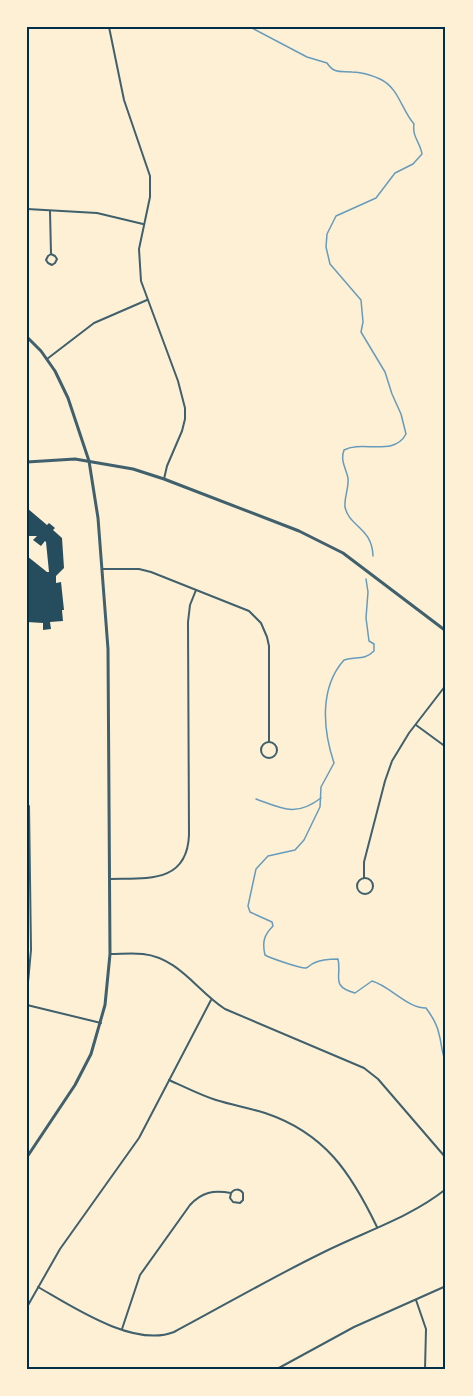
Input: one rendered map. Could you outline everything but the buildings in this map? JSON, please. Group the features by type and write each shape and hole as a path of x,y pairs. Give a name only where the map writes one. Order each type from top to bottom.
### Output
{"street":[{"path":"109,27 124,100 150,176 150,197 143,224 138,261 141,281 178,381 185,408 182,431 164,478"},
{"path":"443,27 446,33"},
{"path":"27,209 97,213 143,224"},
{"path":"50,211 51,254"},
{"path":"47,359 94,322 148,300"},
{"path":"27,337 55,371 68,398 89,460 103,569 108,649 110,954 101,1023 91,1054 75,1085 27,1156"},
{"path":"27,462 75,459 133,469 164,478 305,533 334,547 371,572 446,631"},
{"path":"103,569 139,569 249,611 257,617 265,630 269,646 269,742"},
{"path":"109,879 152,878 164,875 177,867 187,850 189,835 188,622 190,605 196,590"},
{"path":"364,878 364,862 388,771 396,752 446,685"},
{"path":"416,724 446,747"},
{"path":"269,742 277,748 276,754 269,758 261,751 264,744 269,742"},
{"path":"27,993 31,950 29,807"},
{"path":"364,878 370,880 373,885 371,891 366,894 360,892 357,887 359,881 364,878"},
{"path":"110,954 143,954 161,958 181,970 211,1000 238,1016 364,1068 371,1073 446,1158"},
{"path":"27,1307 60,1249 139,1138 211,1000"},
{"path":"27,1005 101,1023"},
{"path":"169,1080 213,1099 281,1119 317,1141 334,1156 351,1177 377,1228"},
{"path":"38,1287 100,1322 149,1336 167,1335 321,1253 404,1216 431,1201 446,1189"},
{"path":"122,1329 140,1275 190,1204 198,1196 208,1192 231,1193 234,1190 243,1192 243,1200 235,1203 230,1198 231,1193"},
{"path":"277,1369 354,1327 446,1286"},
{"path":"416,1300 426,1329 424,1369"}],"waterway":[{"path":"250,27 307,57 327,63 335,70 366,74 386,83 396,93 414,124 414,132 422,154 413,164 395,173 376,198 336,216 327,234 326,247 330,264 361,300 363,322 361,332 385,372 406,434 394,445 351,447 344,450 343,461 348,478 345,507 347,514 369,539 373,556"},
{"path":"366,579 368,592 366,618 369,641 374,644 374,651 363,657 344,660 330,683 326,723 334,763 321,787 320,807 304,840 295,850 268,856 256,869 248,906 250,912 272,922 273,926 264,939 265,955 306,968 319,961 338,959 340,984 347,990 355,993 372,981 405,1001 426,1008 437,1027 446,1062"},
{"path":"256,799 282,808 297,809 304,808 321,798"}]}
